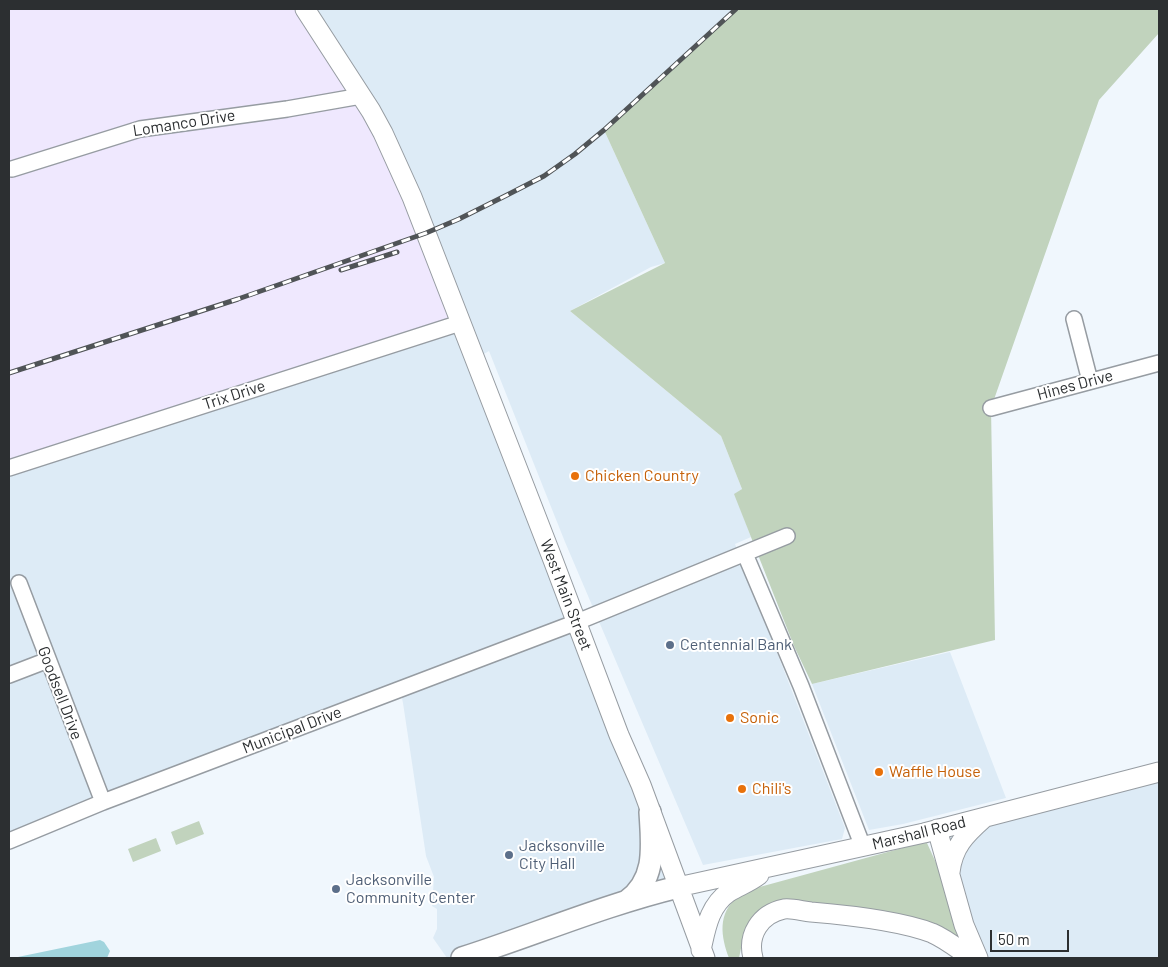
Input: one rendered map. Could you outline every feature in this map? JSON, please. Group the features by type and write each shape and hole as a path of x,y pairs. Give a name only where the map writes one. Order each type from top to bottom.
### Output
{"highway":[{"path":"625,902 635,895 647,878 652,852 650,812"},
{"path":"462,958 625,902 678,887"}],"main road":[{"name":"West Main Street","path":"305,9 384,133 426,233 703,954"},
{"name":"Marshall Road","path":"678,887 863,848 1159,772"},
{"path":"950,874 951,861 959,844 965,835 986,817"},
{"path":"937,829 964,925 978,958"},
{"path":"703,954 709,918 720,899 770,867"},
{"path":"753,958 751,950 752,936 757,926 766,918 785,909 874,920 920,929 945,940 970,958"}],"street":[{"name":"Lomanco Drive","path":"12,169 140,129 287,109 361,96"},
{"path":"1074,320 1090,381"},
{"name":"Trix Drive","path":"9,468 460,323"},
{"name":"Hines Drive","path":"991,408 1159,363"},
{"name":"Municipal Drive","path":"9,841 103,802 577,622 787,536"},
{"path":"745,554 801,686 863,848"},
{"name":"Goodsell Drive","path":"19,583 103,802"},
{"path":"9,674 48,660"}],"shaded area":[{"path":"9,9 305,9 344,67 460,323 9,468"},
{"path":"305,9 736,9 604,130 665,263 651,267 570,311 721,436 742,489 735,494 751,537 735,544 845,828 842,839 703,865 565,542 489,351 475,359 678,887 462,958 447,958 433,938 437,929 437,909 432,906 434,877 426,856 400,689 9,841 9,468"},
{"path":"950,652 1006,798 903,824 869,830 812,684"},
{"path":"1159,772 1159,958 978,958 937,829"}],"green space":[{"path":"736,9 1159,9 1159,33 1099,100 991,408 995,640 812,684 794,646 734,494 742,489 721,436 570,311 665,263 604,130"},
{"path":"199,821 204,834 176,845 171,832"},
{"path":"156,838 161,851 133,862 128,849"},
{"path":"927,843 937,865 962,944 794,902 743,939 739,958 729,958 723,934 724,918 731,903 742,894 756,888 917,844"}],"water":[{"path":"100,940 104,942 110,951 107,958 13,958"}],"railway":[{"path":"9,373 238,299 426,233 509,194 544,176 575,154 604,130 736,9"},
{"path":"341,270 397,252"}],"place":[{"name":"Chicken Country","path":"575,476"},
{"name":"Centennial Bank","path":"670,645"},
{"name":"Sonic","path":"730,718"},
{"name":"Waffle House","path":"879,772"},
{"name":"Chili's","path":"742,789"},
{"name":"Jacksonville City Hall","path":"509,855"},
{"name":"Jacksonville Community Center","path":"336,889"}]}
